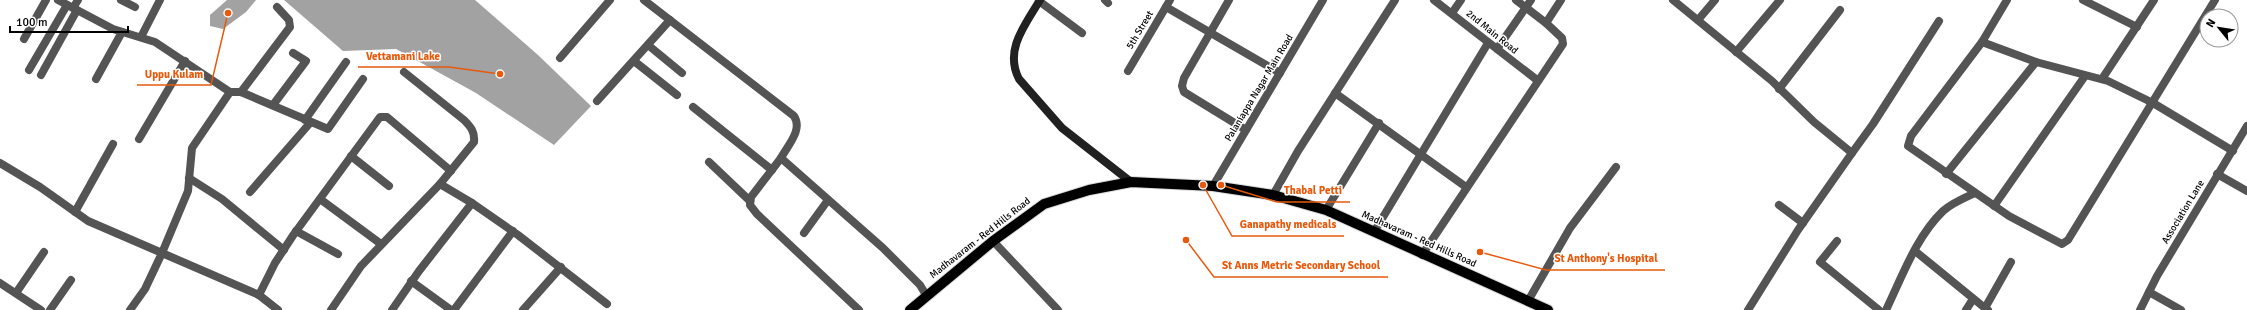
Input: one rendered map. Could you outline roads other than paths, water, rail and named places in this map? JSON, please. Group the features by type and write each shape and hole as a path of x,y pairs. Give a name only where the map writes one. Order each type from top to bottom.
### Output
{"main road":[{"path":"1040,1 1015,44 1013,58 1015,71 1019,79 1062,128 1131,182"},
{"name":"Madhavaram - Red Hills Road","path":"910,310 926,295 993,241 1044,204 1089,190 1131,182 1213,186 1273,195 1326,210 1422,255 1548,310"}],"street":[{"path":"24,39 46,0"},
{"path":"58,0 122,32 155,42 230,92 241,92 324,129 330,127 363,79"},
{"path":"29,70 78,0"},
{"path":"121,0 135,7"},
{"path":"141,37 160,0"},
{"path":"560,58 610,0"},
{"path":"644,0 794,116 797,121 797,130 781,158 750,201"},
{"path":"1230,0 1184,78 1182,86 1184,92 1246,130"},
{"name":"Palaniappa Nagar Main Road","path":"1213,186 1324,0"},
{"path":"1273,195 1395,0"},
{"name":"2nd Main Road","path":"1434,0 1537,80"},
{"path":"1452,13 1461,0"},
{"path":"1422,255 1563,42 1562,38 1546,23 1516,0"},
{"path":"1497,49 1532,0"},
{"path":"1546,23 1561,0"},
{"path":"1673,0 1736,52 1814,122 1852,153"},
{"path":"1698,20 1715,0"},
{"path":"1736,52 1780,0"},
{"path":"2007,0 1982,42 1908,142 1910,148 1994,206 2031,229 2062,244 2068,240 2215,0"},
{"path":"2083,0 2137,28"},
{"path":"2102,79 2154,0"},
{"path":"1040,1 1082,33"},
{"path":"1168,3 1210,32 1280,73"},
{"name":"5th Street","path":"1128,71 1168,3"},
{"path":"241,92 290,27 289,20 277,7"},
{"path":"41,75 72,8"},
{"path":"1779,89 1840,10"},
{"path":"598,101 670,20"},
{"path":"1748,310 1803,223 1873,124 1939,20"},
{"path":"96,79 122,32"},
{"path":"1982,42 2036,62 2085,76 2102,79 2153,103 2232,151"},
{"path":"1374,232 1488,43"},
{"path":"648,45 682,74"},
{"path":"273,105 306,61 293,53"},
{"path":"139,139 185,61"},
{"path":"634,61 677,95"},
{"path":"250,192 308,121 346,62"},
{"path":"1946,174 2036,62"},
{"path":"331,310 353,275 440,184 474,142 475,135 472,128 464,120 404,72"},
{"path":"1994,206 2085,76"},
{"path":"130,310 145,289 188,191 190,155 194,144 230,92"},
{"path":"1336,93 1466,187"},
{"path":"693,107 772,170"},
{"path":"259,295 296,231 377,120 384,116 451,171"},
{"path":"1326,210 1379,123"},
{"name":"Association Lane","path":"2140,310 2157,276 2247,126"},
{"path":"75,212 113,144"},
{"path":"351,156 389,186"},
{"path":"781,158 883,248 920,285 926,295"},
{"path":"709,162 750,201 757,214 859,310"},
{"path":"0,164 40,187 88,221 259,295 278,310"},
{"path":"1528,301 1570,228 1616,168"},
{"path":"2217,174 2247,191"},
{"path":"188,178 222,199 284,250"},
{"path":"440,184 472,203 513,231 607,304"},
{"path":"1886,310 1915,251 1944,211 1956,202 1975,193"},
{"path":"320,199 381,244"},
{"path":"804,233 828,200"},
{"path":"392,310 411,281 472,203"},
{"path":"1779,205 1803,223"},
{"path":"296,231 338,254"},
{"path":"411,281 452,310 513,231"},
{"path":"993,241 1058,310"},
{"path":"1837,241 1820,262 1879,310"},
{"path":"1915,251 1987,309 2011,262"},
{"path":"16,293 44,252"},
{"path":"526,309 561,267"},
{"path":"50,310 70,280"},
{"path":"0,283 37,309"},
{"path":"2149,292 2181,310"},
{"path":"1966,310 1973,299"}],"place":[{"name":"Uppu Kulam","path":"228,13"},
{"name":"Vettamani Lake","path":"500,74"},
{"name":"Ganapathy medicals","path":"1203,185"},
{"name":"Thabal Petti","path":"1221,185"},
{"name":"St Anns Metric Secondary School","path":"1186,240"},
{"name":"St Anthony's Hospital","path":"1480,252"}]}
